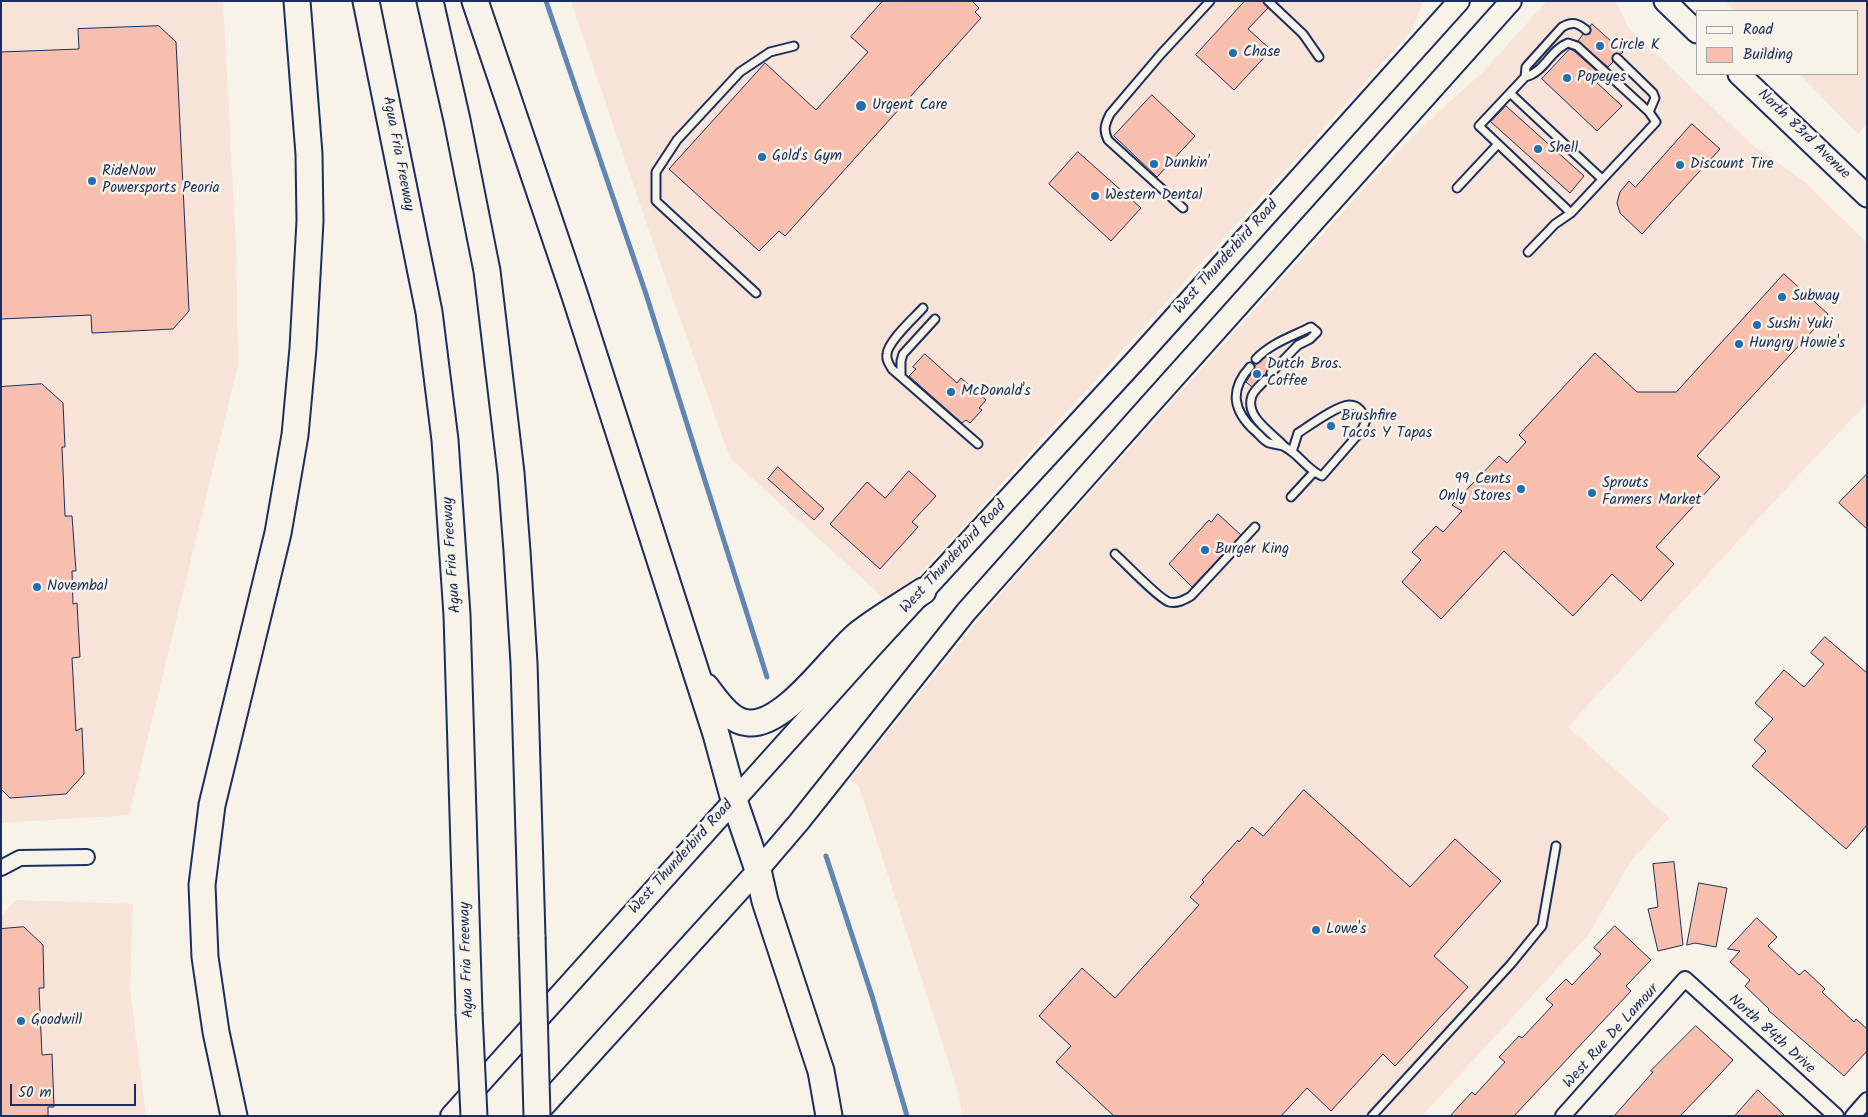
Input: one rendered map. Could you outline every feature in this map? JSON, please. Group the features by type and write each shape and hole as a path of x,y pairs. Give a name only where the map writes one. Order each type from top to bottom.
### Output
{"highway":[{"path":"234,1116 216,1032 205,957 202,884 212,805 278,533 295,435 303,348 310,221 310,154 296,1"},
{"name":"Agua Fria Freeway","path":"366,1 429,312 445,440 457,615 469,1013 474,1116"},
{"path":"430,1 457,120 487,272 511,473 524,663 536,1116"},
{"path":"475,1 578,306 698,676 734,800 758,870 820,1072 829,1116"},
{"path":"698,676 721,706 739,721 749,723 766,721 785,709 857,635 923,591"}],"main road":[{"name":"West Thunderbird Road","path":"451,1116 734,800 1130,366 1459,1"},
{"path":"536,1116 799,822 966,612 1511,1"},
{"path":"1665,1 1696,31"},
{"name":"North 83rd Avenue","path":"1740,75 1867,196"}],"street":[{"path":"1,868 20,858 86,857"},
{"name":"West Rue De Lamour","path":"1563,1116 1685,979"},
{"name":"North 84th Drive","path":"1685,979 1836,1116"},
{"path":"1853,1116 1867,1100"}],"lane":[{"path":"1183,208 1108,140 1104,132 1110,114 1160,54 1210,1"},
{"path":"1268,1 1303,34 1318,57"},
{"path":"1571,213 1479,126 1525,77 1526,67 1562,27 1568,23 1575,23 1586,30"},
{"path":"1525,77 1535,75 1568,42 1649,112 1656,122 1571,213 1555,224 1528,252"},
{"path":"756,293 656,201 656,172 677,140 740,72 770,52 794,46"},
{"path":"1617,58 1653,92 1655,98 1649,112"},
{"path":"1510,94 1602,179"},
{"path":"1457,188 1498,144"},
{"path":"923,308 888,349 888,362 892,369 978,444"},
{"path":"901,376 903,354 935,319"},
{"path":"1256,359 1276,343 1311,327 1317,332 1310,339 1298,345 1271,373"},
{"path":"1250,367 1241,377 1238,385 1236,401 1239,414 1267,442 1289,449"},
{"path":"1265,380 1252,396 1252,412 1256,419 1314,472 1322,476 1362,430 1366,420 1361,410 1356,406 1348,404 1298,433 1289,449"},
{"path":"1291,497 1314,472"},
{"path":"1115,554 1163,599 1176,603 1184,601 1191,596 1255,527"},
{"path":"1372,1116 1542,926 1556,846"}],"shaded area":[{"path":"1,1 223,1 236,247 238,365 129,815 1,823"},
{"path":"571,1 1423,1 1413,29 910,585 884,598 730,458 657,254"},
{"path":"1547,1 1615,1 1629,28 1751,144 1805,182 1867,243 1867,403 1792,482 1568,727 1669,818 1631,861 1588,935 1422,1116 962,1116 959,1094 859,786 850,779 995,600 1149,427 1388,162 1437,113 1483,72"},
{"path":"1725,1 1867,1 1867,124 1858,134 1800,75 1858,75 1858,10 1734,10"},
{"path":"16,900 133,904 130,990 146,1116 1,1116 1,916"}],"building":[{"path":"883,1 972,1 979,8 975,12 981,18 785,236 779,231 759,251 669,169 765,63 816,110 868,52 851,37"},
{"name":"Chase","path":"1245,1 1263,1 1268,8 1248,29 1271,50 1234,90 1196,55"},
{"name":"Circle K","path":"1592,24 1623,52 1613,55 1613,62 1608,67 1578,41 1583,34 1590,34"},
{"name":"RideNow Powersports Peoria","path":"159,26 176,42 189,311 173,329 92,333 91,315 1,319 1,52 79,49 78,29"},
{"path":"1570,49 1601,75 1595,81 1622,106 1597,131 1542,79"},
{"path":"1152,95 1195,136 1157,177 1114,136"},
{"name":"Shell","path":"1506,106 1584,176 1570,193 1491,122"},
{"name":"Discount Tire","path":"1692,124 1720,149 1642,234 1620,213 1617,203 1620,192 1629,181 1635,187"},
{"name":"Western Dental","path":"1078,152 1141,208 1111,241 1049,184"},
{"name":"Sprouts Farmers Market","path":"1784,274 1828,314 1697,456 1720,477 1656,547 1674,564 1641,601 1612,574 1573,616 1504,551 1441,619 1402,582 1421,560 1412,552 1436,526 1443,532 1462,511 1452,505 1499,456 1507,463 1526,442 1519,435 1595,353 1637,392 1676,392"},
{"name":"McDonald's","path":"925,354 957,383 961,378 986,400 979,408 982,410 970,423 966,420 962,423 909,376 916,369 913,367"},
{"name":"Dutch Bros. Coffee","path":"1266,357 1273,363 1265,375 1252,387 1246,382 1255,366"},
{"name":"Novembal","path":"42,384 63,403 65,447 62,447 65,516 72,516 76,571 72,571 73,604 77,603 80,657 72,658 76,731 82,728 84,774 66,794 10,798 1,789 1,387"},
{"path":"778,467 824,509 814,520 768,479"},
{"path":"909,471 936,496 912,522 918,527 880,569 830,524 867,482 885,498"},
{"path":"1867,474 1867,529 1839,503"},
{"name":"Burger King","path":"1218,514 1241,535 1192,587 1169,564 1209,520 1211,522"},
{"path":"1825,637 1867,673 1867,825 1846,849 1752,766 1766,751 1754,740 1773,719 1755,703 1784,670 1804,687 1824,664 1811,653"},
{"name":"Lowe's","path":"1304,790 1410,887 1455,839 1501,881 1434,956 1468,987 1395,1066 1383,1054 1331,1111 1307,1088 1281,1116 1114,1116 1056,1062 1071,1046 1039,1016 1082,968 1115,998 1199,905 1190,897 1204,882 1202,880 1238,840 1239,842 1252,827 1263,836"},
{"path":"1674,862 1683,945 1658,951 1648,909 1658,907 1653,864"},
{"path":"1699,883 1727,888 1716,947 1695,943 1687,945"},
{"path":"1757,918 1777,937 1768,946 1799,975 1805,970 1825,989 1822,992 1854,1022 1856,1019 1867,1029 1867,1051 1844,1076 1768,1010 1745,986 1750,980 1730,962 1740,951 1728,949"},
{"path":"1615,926 1651,960 1626,986 1631,991 1514,1116 1450,1116 1472,1092 1475,1095 1505,1062 1499,1057 1519,1036 1522,1038 1553,1005 1546,999 1566,979 1572,985 1601,954 1594,948"},
{"name":"Goodwill","path":"24,927 43,945 44,988 39,988 42,1055 52,1054 54,1107 48,1107 48,1116 1,1116 1,929"},
{"path":"1696,1026 1733,1060 1680,1116 1614,1116 1653,1072 1651,1071"},
{"path":"1758,1090 1785,1116 1735,1116"}],"waterway":[{"path":"546,1 646,294 767,677"},
{"path":"826,856 872,996 907,1116"}],"place":[{"name":"Circle K","path":"1600,46"},
{"name":"Chase","path":"1233,53"},
{"name":"Popeyes","path":"1567,78"},
{"name":"Urgent Care","path":"861,106"},
{"name":"Shell","path":"1538,149"},
{"name":"Gold's Gym","path":"762,157"},
{"name":"Dunkin'","path":"1154,164"},
{"name":"Discount Tire","path":"1680,165"},
{"name":"RideNow Powersports Peoria","path":"92,181"},
{"name":"Western Dental","path":"1095,196"},
{"name":"Subway","path":"1782,297"},
{"name":"Sushi Yuki","path":"1757,325"},
{"name":"Hungry Howie's","path":"1739,344"},
{"name":"Dutch Bros. Coffee","path":"1257,374"},
{"name":"McDonald's","path":"951,392"},
{"name":"Brushfire Tacos Y Tapas","path":"1331,426"},
{"name":"99 Cents Only Stores","path":"1521,489"},
{"name":"Sprouts Farmers Market","path":"1592,493"},
{"name":"Burger King","path":"1205,550"},
{"name":"Novembal","path":"37,587"},
{"name":"Lowe's","path":"1316,930"},
{"name":"Goodwill","path":"21,1021"}]}
